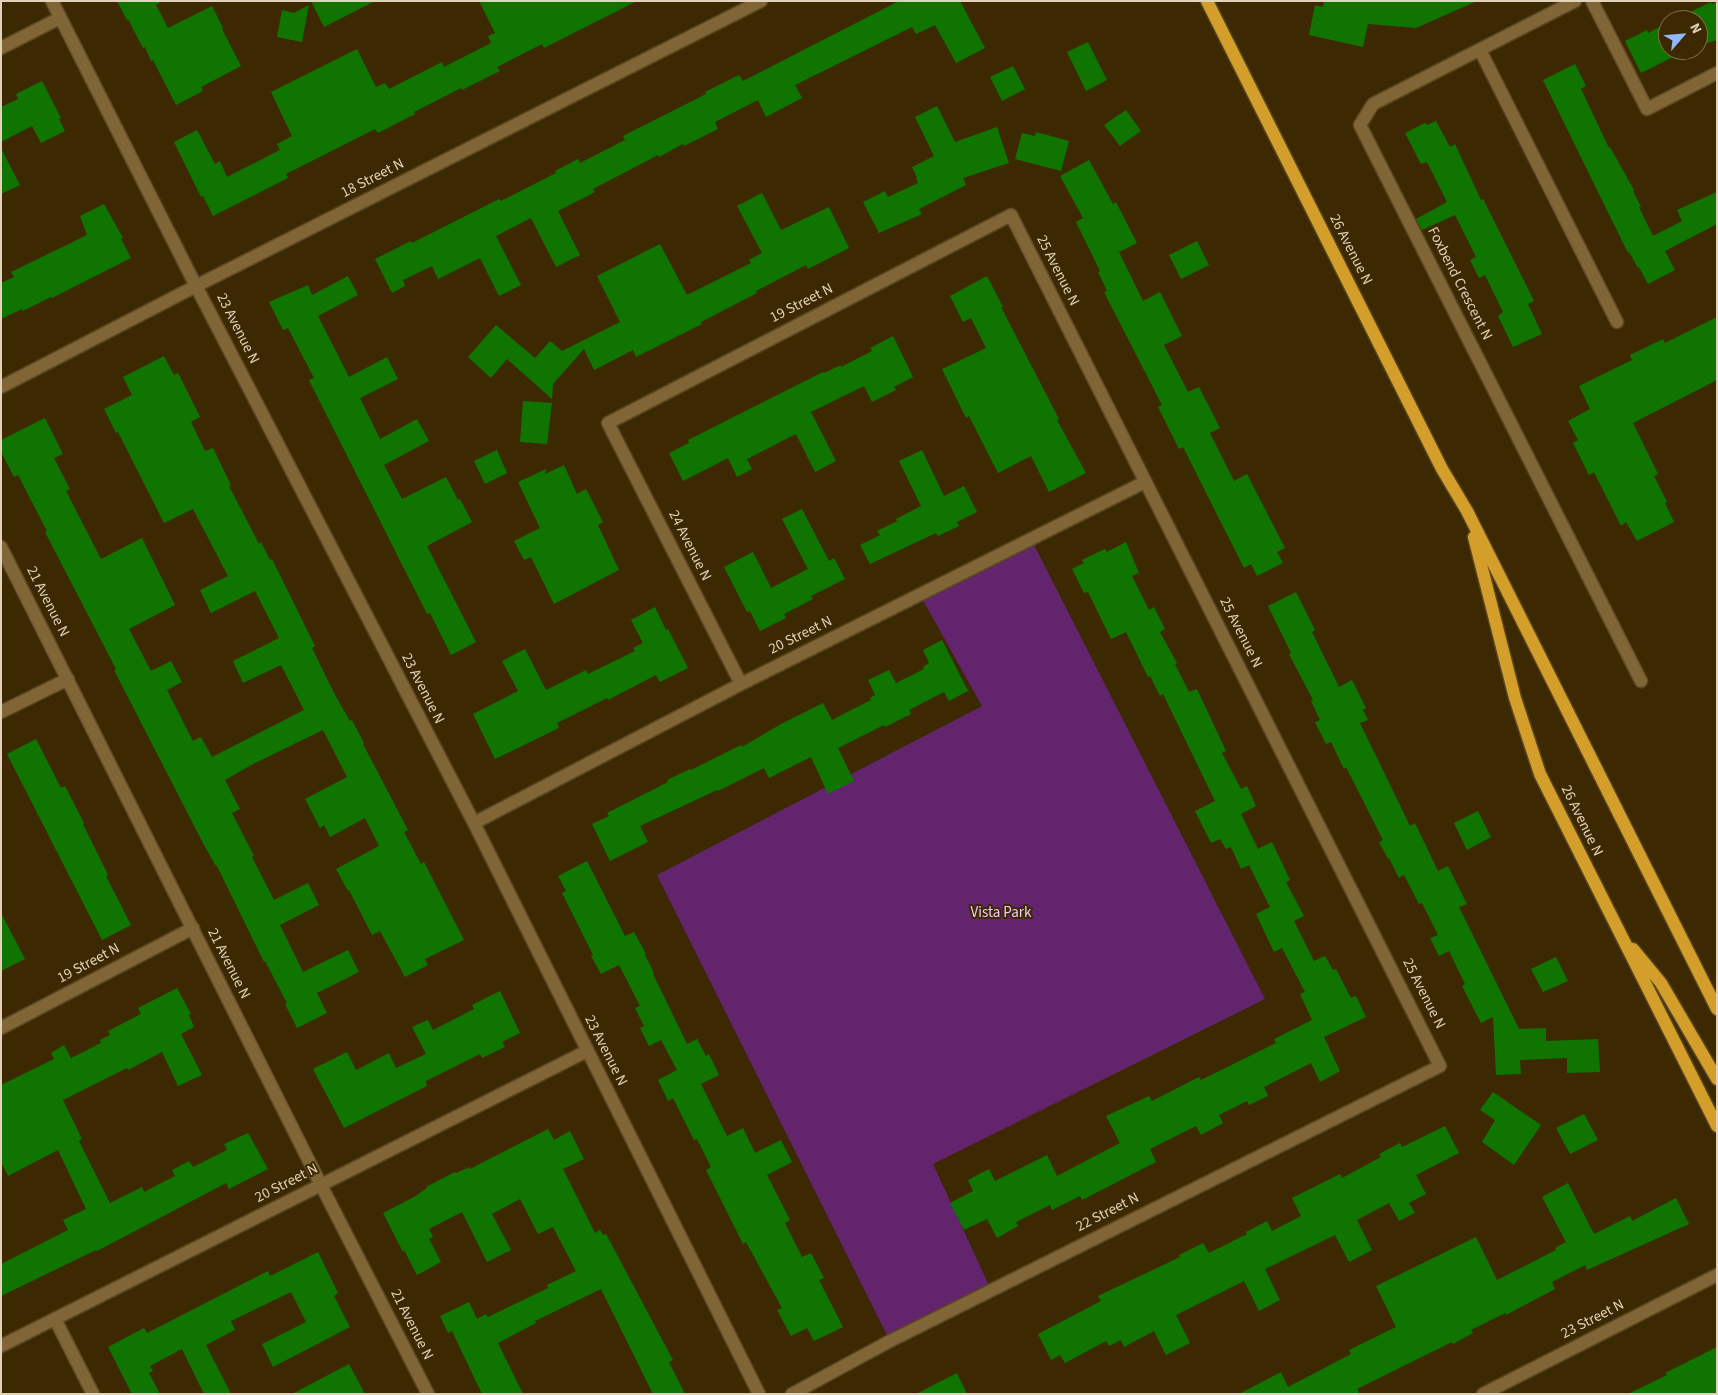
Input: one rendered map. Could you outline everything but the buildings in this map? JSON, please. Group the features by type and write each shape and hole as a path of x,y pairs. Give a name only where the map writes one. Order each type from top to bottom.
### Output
{"main road":[{"name":"26 Avenue N","path":"1207,1 1442,469 1467,511 1717,1010"},
{"name":"26 Avenue N","path":"1467,511 1516,698 1540,774 1717,1126"},
{"path":"1617,930 1661,983 1717,1080"}],"street":[{"name":"23 Avenue N","path":"52,1 196,286 474,823 587,1052 760,1394"},
{"name":"18 Street N","path":"1,387 196,286 761,1"},
{"name":"Foxbend Crescent N","path":"1575,1 1373,104 1360,125 1641,681"},
{"path":"1592,1 1647,109 1717,73"},
{"path":"1,48 60,18"},
{"path":"1480,50 1617,322"},
{"name":"19 Street N","path":"608,423 1011,215"},
{"name":"25 Avenue N","path":"1011,215 1440,1066"},
{"name":"24 Avenue N","path":"608,423 741,684"},
{"name":"20 Street N","path":"474,823 741,684 1145,482"},
{"name":"21 Avenue N","path":"1,548 428,1394"},
{"path":"1,712 68,678"},
{"name":"19 Street N","path":"1,1028 192,928"},
{"name":"20 Street N","path":"1,1346 587,1052"},
{"name":"22 Street N","path":"792,1394 899,1336 1440,1066"},
{"name":"23 Street N","path":"1483,1394 1717,1275"},
{"path":"55,1319 93,1394"}],"green space":[{"name":"Vista Park","path":"1031,539 1265,999 933,1164 991,1290 890,1341 657,875 982,706 920,595"}]}
